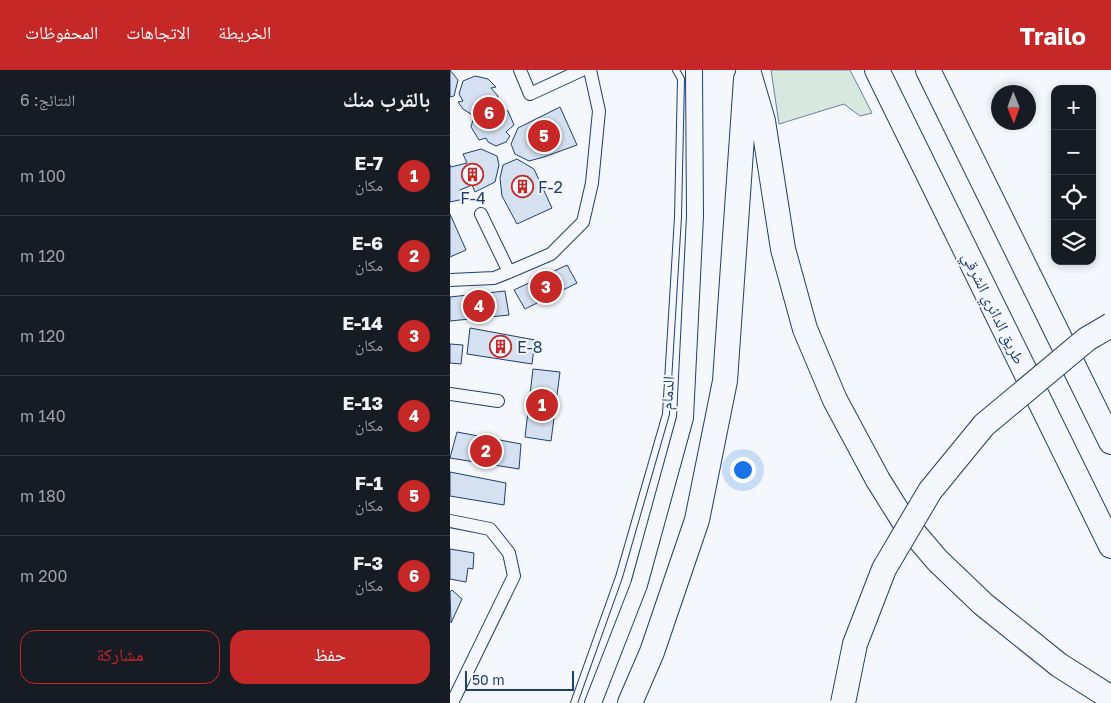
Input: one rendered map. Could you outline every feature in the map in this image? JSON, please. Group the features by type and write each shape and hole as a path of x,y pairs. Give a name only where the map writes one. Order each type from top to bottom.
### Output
{"highway":[{"path":"747,70 763,120 784,249 805,329 835,400 878,480 903,520 937,560 982,604 1059,666 1111,698"},
{"path":"630,703 652,652 697,520 725,381 747,70"},
{"name":"طريق الدائري الشرقي","path":"877,70 1111,546"},
{"path":"928,70 1111,442"},
{"path":"843,703 855,644 884,570 930,491 984,425 1087,339 1111,325"}],"street":[{"path":"520,70 530,94 582,70"},
{"path":"450,280 494,278 551,254 583,222 592,183 599,111 590,70"},
{"name":"الدمام","path":"593,703 639,585 684,418 695,216 694,70"},
{"path":"481,214 509,272"},
{"path":"450,394 498,401"},
{"path":"450,521 490,529 508,553 514,576 452,703"}],"lane":[{"name":"الدمام","path":"574,703 618,577 666,414 678,217 681,79 676,70"}],"shaded area":[{"path":"771,70 850,70 872,113 860,116 844,104 779,124"}],"building":[{"path":"450,70 458,80 454,96 450,97"},
{"path":"475,76 488,79 496,87 491,88 498,96 496,107 508,111 514,125 506,132 510,136 506,142 496,146 488,142 486,138 479,140 471,127 474,116 463,109 458,102 463,101 459,94 463,81"},
{"path":"560,107 577,145 529,161 515,154 511,144 518,128"},
{"name":"F-4","path":"481,149 497,156 499,165 495,182 475,192 472,185 460,190 464,199 450,202 450,165 451,167 467,163 463,154"},
{"name":"F-2","path":"517,159 534,169 552,208 517,224 502,196 500,178 503,165"},
{"path":"450,214 466,250 450,257"},
{"path":"567,265 577,283 525,309 514,290"},
{"path":"505,291 509,315 450,321 450,297"},
{"name":"E-8","path":"470,328 535,340 532,364 467,354"},
{"path":"450,344 463,345 461,364 450,363"},
{"path":"533,369 560,372 551,441 525,437"},
{"path":"457,432 521,444 519,469 450,458"},
{"path":"450,472 506,483 504,505 450,496"},
{"path":"450,549 474,553 473,569 468,568 466,582 450,579"},
{"path":"452,590 462,599 451,623 450,592"}],"place":[{"name":"F-3","path":"489,113"},
{"name":"F-1","path":"544,136"},
{"name":"F-4","path":"473,174"},
{"name":"F-2","path":"522,187"},
{"name":"E-14","path":"546,287"},
{"name":"E-13","path":"479,306"},
{"name":"E-8","path":"501,347"},
{"name":"E-7","path":"542,405"},
{"name":"E-6","path":"486,451"}]}
